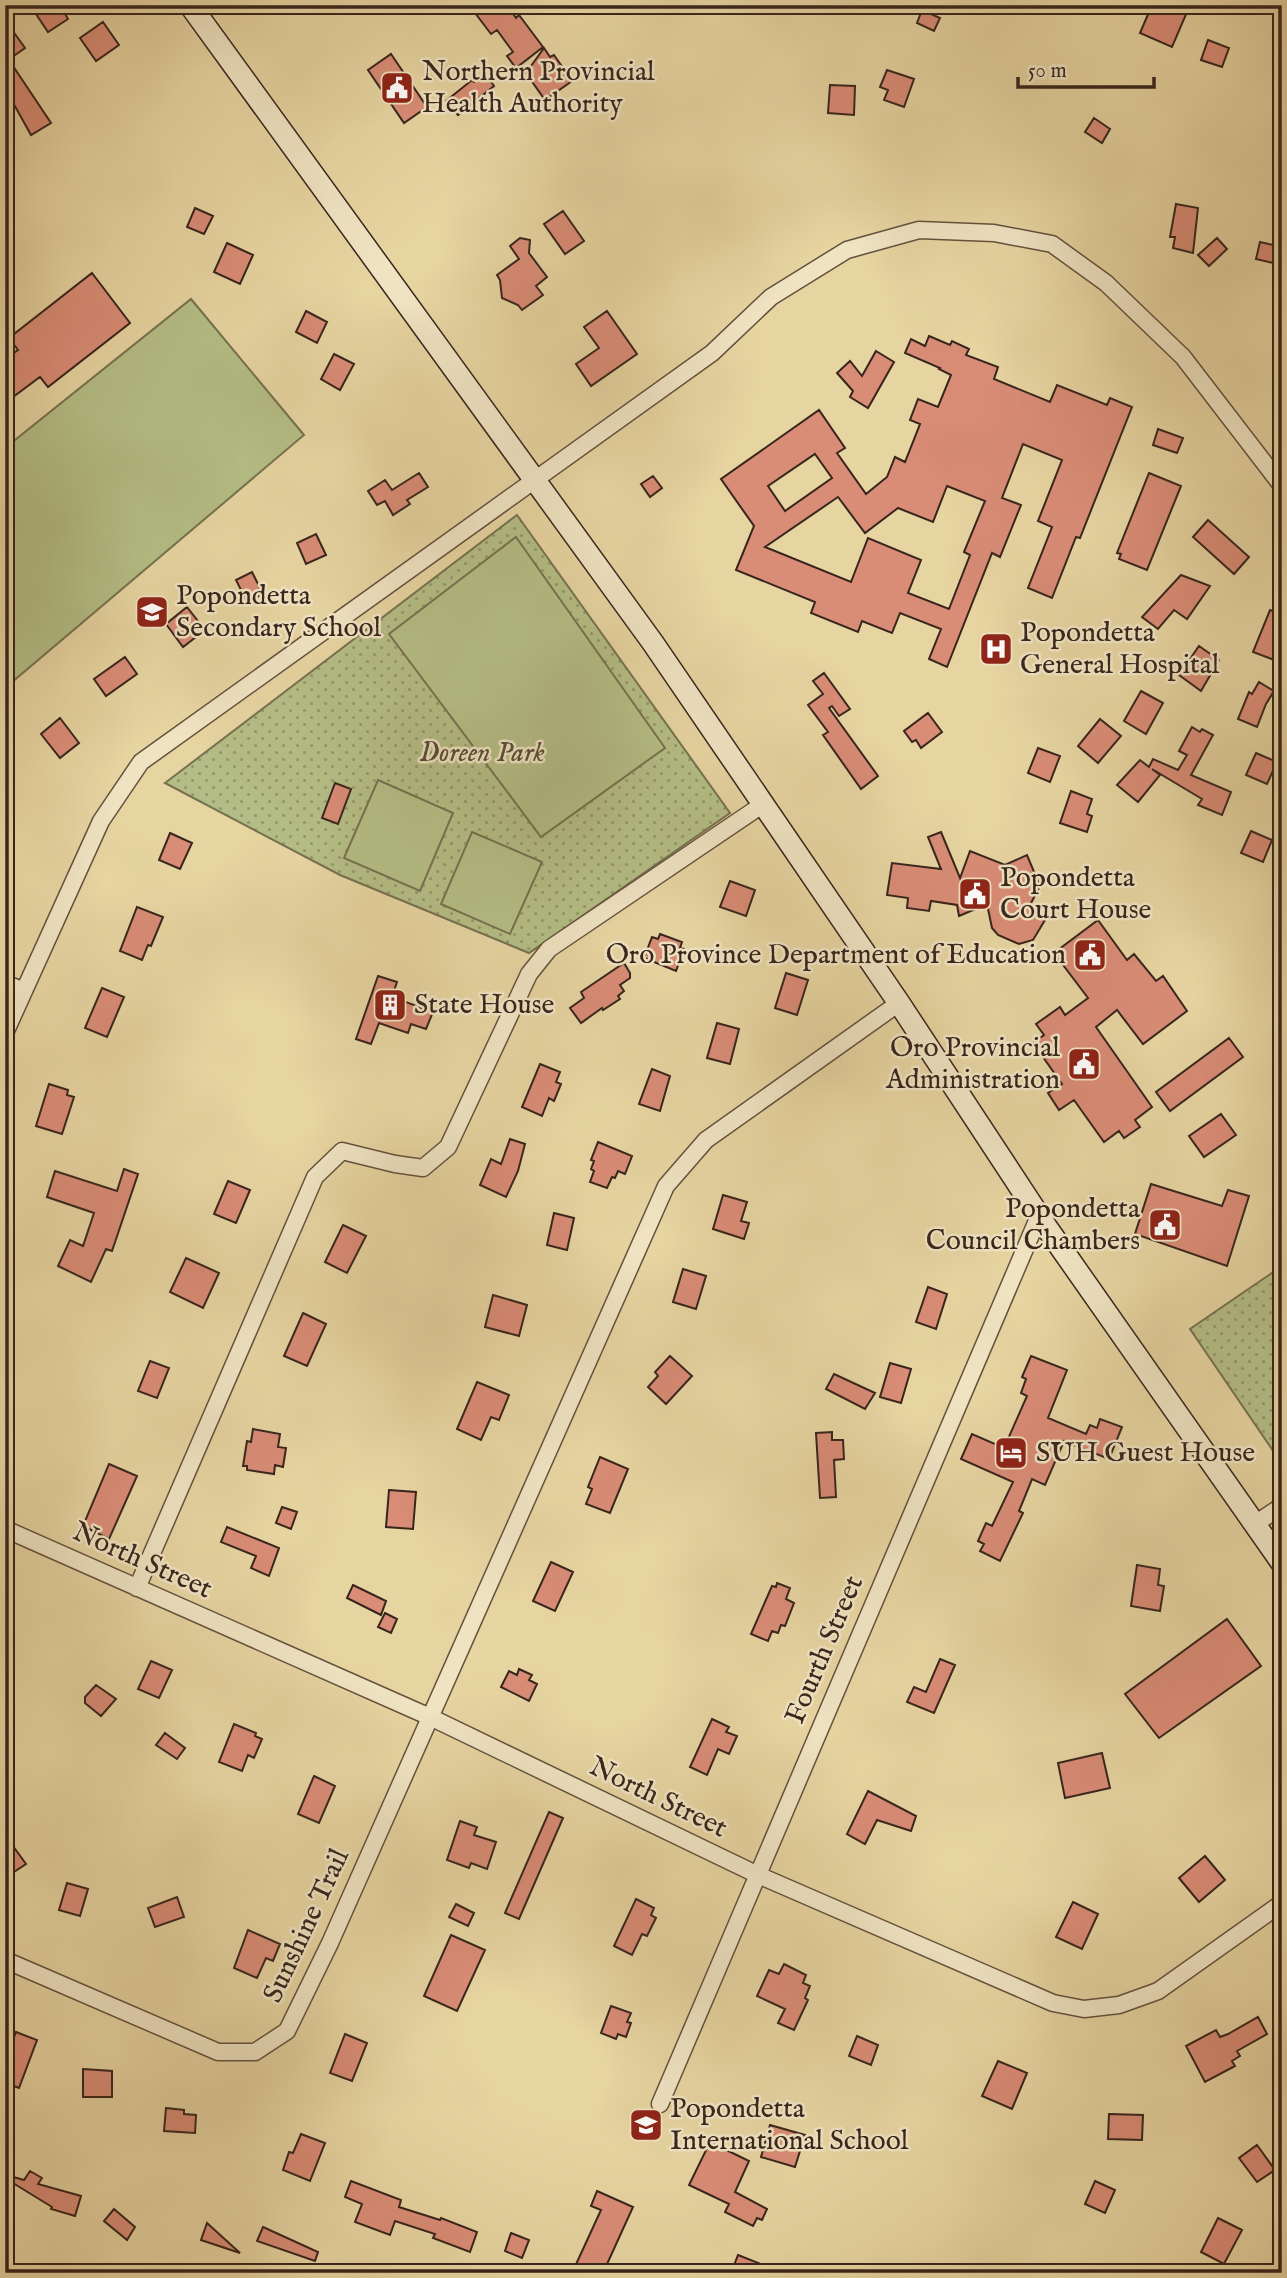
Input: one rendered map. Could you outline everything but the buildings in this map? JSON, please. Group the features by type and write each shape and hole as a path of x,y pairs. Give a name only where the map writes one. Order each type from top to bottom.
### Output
{"main road":[{"path":"190,5 653,643 899,1003 1039,1216 1282,1563"}],"street":[{"path":"5,1033 101,821 141,762 712,352 771,297 847,250 919,230 995,233 1052,244 1106,283 1183,357 1282,486"},
{"path":"137,1588 315,1177 342,1151 423,1168 447,1147 529,974 549,949 762,805"},
{"path":"5,983 24,991"},
{"name":"Sunshine Trail","path":"5,1960 218,2052 255,2052 287,2031 330,1943 666,1186 706,1140 899,1003"},
{"name":"Fourth Street","path":"660,2104 1039,1216"},
{"path":"1255,1524 1282,1506"},
{"name":"North Street","path":"5,1529 430,1717 758,1875 1053,2003 1084,2009 1119,2005 1158,1991 1282,1903"}],"green space":[{"path":"191,299 304,435 5,688 5,448"},
{"name":"Doreen Park","path":"517,515 730,813 529,953 340,875 165,783"},
{"path":"516,537 665,748 541,837 389,634"},
{"path":"378,780 453,813 420,891 344,858"},
{"path":"472,832 542,862 510,934 441,904"},
{"path":"1282,1266 1282,1464 1190,1329"}],"place":[{"name":"Northern Provincial Health Authority","path":"397,88"},
{"name":"Popondetta Secondary School","path":"152,612"},
{"name":"Popondetta General Hospital","path":"996,649"},
{"name":"Popondetta Court House","path":"975,894"},
{"name":"Oro Province Department of Education","path":"1090,955"},
{"name":"State House","path":"390,1005"},
{"name":"Oro Provincial Administration","path":"1084,1064"},
{"name":"Popondetta Council Chambers","path":"1165,1225"},
{"name":"SUH Guest House","path":"1011,1453"},
{"name":"Popondetta International School","path":"646,2125"}]}
